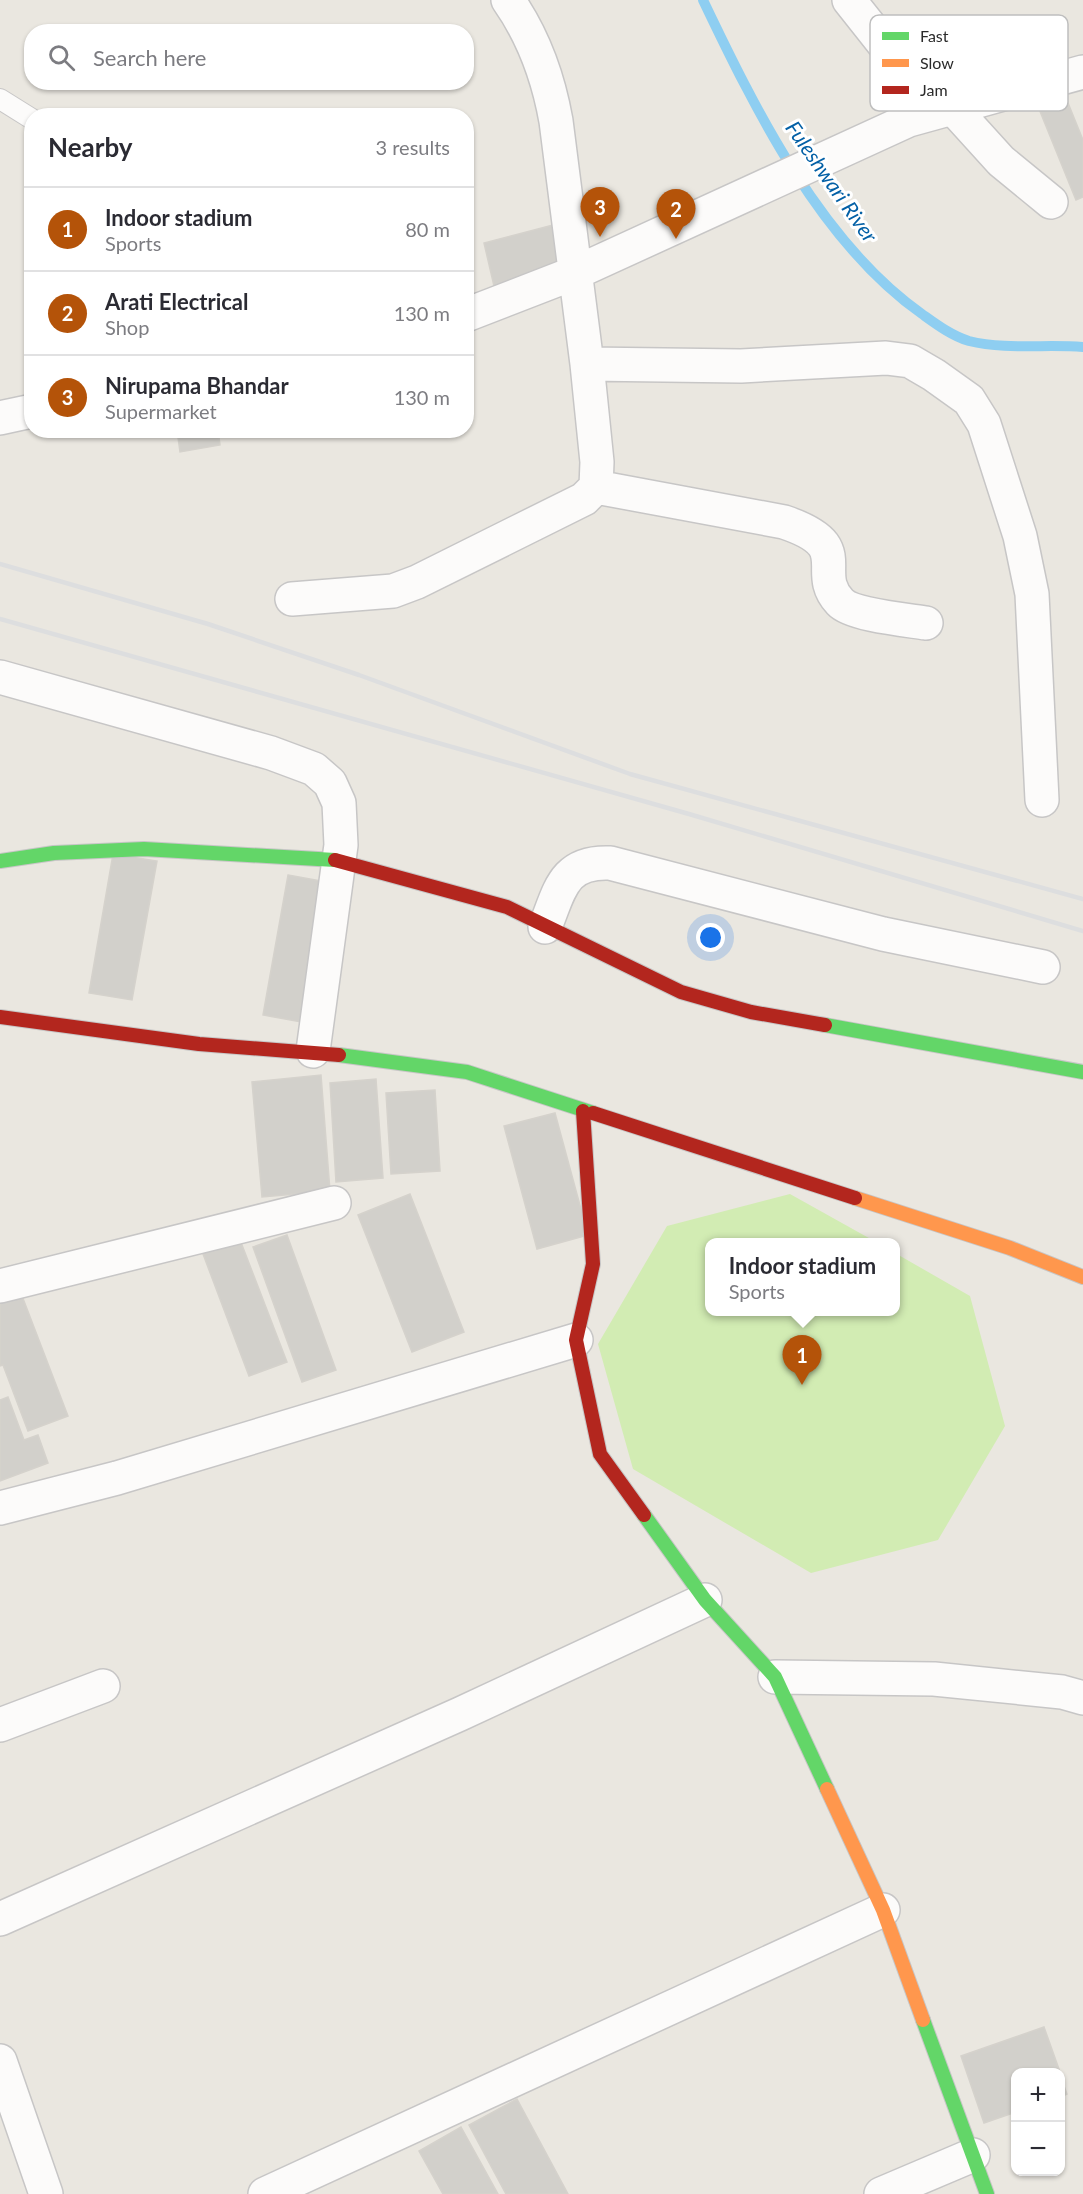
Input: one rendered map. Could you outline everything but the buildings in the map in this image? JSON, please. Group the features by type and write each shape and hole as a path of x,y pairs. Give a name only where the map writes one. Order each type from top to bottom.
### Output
{"street":[{"path":"292,599 401,588 584,499 596,487 597,462 577,272 550,87 523,21 508,0"},
{"path":"849,0 870,26"},
{"path":"1068,77 1083,72"},
{"path":"474,312 577,272 909,120 939,111"},
{"path":"956,111 1000,161 1052,202"},
{"path":"587,364 741,366 886,358 910,361 969,400 984,424 995,457 1020,536 1032,594 1042,800"},
{"path":"0,418 24,413"},
{"path":"596,487 784,522 807,530 824,543 830,560 831,586 840,603 854,610 926,623"},
{"path":"0,677 271,753 314,769 330,783 339,802 341,845 313,1051"},
{"path":"0,861 54,853 144,849 339,860 507,907 681,992 751,1012 1083,1072"},
{"path":"545,927 565,879 590,862 610,863 883,934 1043,967"},
{"path":"0,1017 199,1044 313,1051 467,1072 1010,1248 1083,1277"},
{"path":"583,1111 592,1264 576,1340 600,1454 705,1600 775,1677 883,1910 987,2194"},
{"path":"0,1286 334,1203"},
{"path":"0,1508 117,1478 576,1340"},
{"path":"0,1919 460,1714 705,1600"},
{"path":"775,1677 934,1679 1062,1692 1083,1698"},
{"path":"0,1725 104,1686"},
{"path":"265,2194 883,1910"},
{"path":"0,2061 46,2194"},
{"path":"881,2194 973,2155"}],"lane":[{"path":"0,99 24,114"}],"green space":[{"path":"790,1194 869,1238 705,1238 705,1316 900,1316 900,1256 970,1296 1005,1426 938,1540 811,1573 633,1469 598,1344 667,1226"}],"waterway":[{"name":"Fuleshwari River","path":"703,0 745,85 794,171 852,250 886,285 939,326 969,341 1012,346 1083,347"}],"railway":[{"path":"0,564 208,624 359,675 630,774 1083,899"},
{"path":"0,619 689,814 1083,931"}],"traffic: fast":[{"path":"0,861 54,853 144,849 335,860"},
{"path":"825,1025 1083,1072"},
{"path":"339,1055 467,1072 593,1113"},
{"path":"644,1515 705,1600 775,1677 827,1789"},
{"path":"923,2020 987,2194"}],"traffic: slow":[{"path":"855,1198 1010,1248 1083,1277"},
{"path":"827,1789 883,1910 923,2020"}],"traffic: jam":[{"path":"335,860 507,907 681,992 751,1012 825,1025"},
{"path":"0,1017 199,1044 339,1055"},
{"path":"583,1111 593,1264 576,1340 600,1454 644,1515"},
{"path":"593,1113 855,1198"}],"place":[{"name":"Nirupama Bhandar","path":"600,237"},
{"name":"Arati Electrical","path":"676,239"},
{"name":"Indoor stadium","path":"802,1385"}]}
